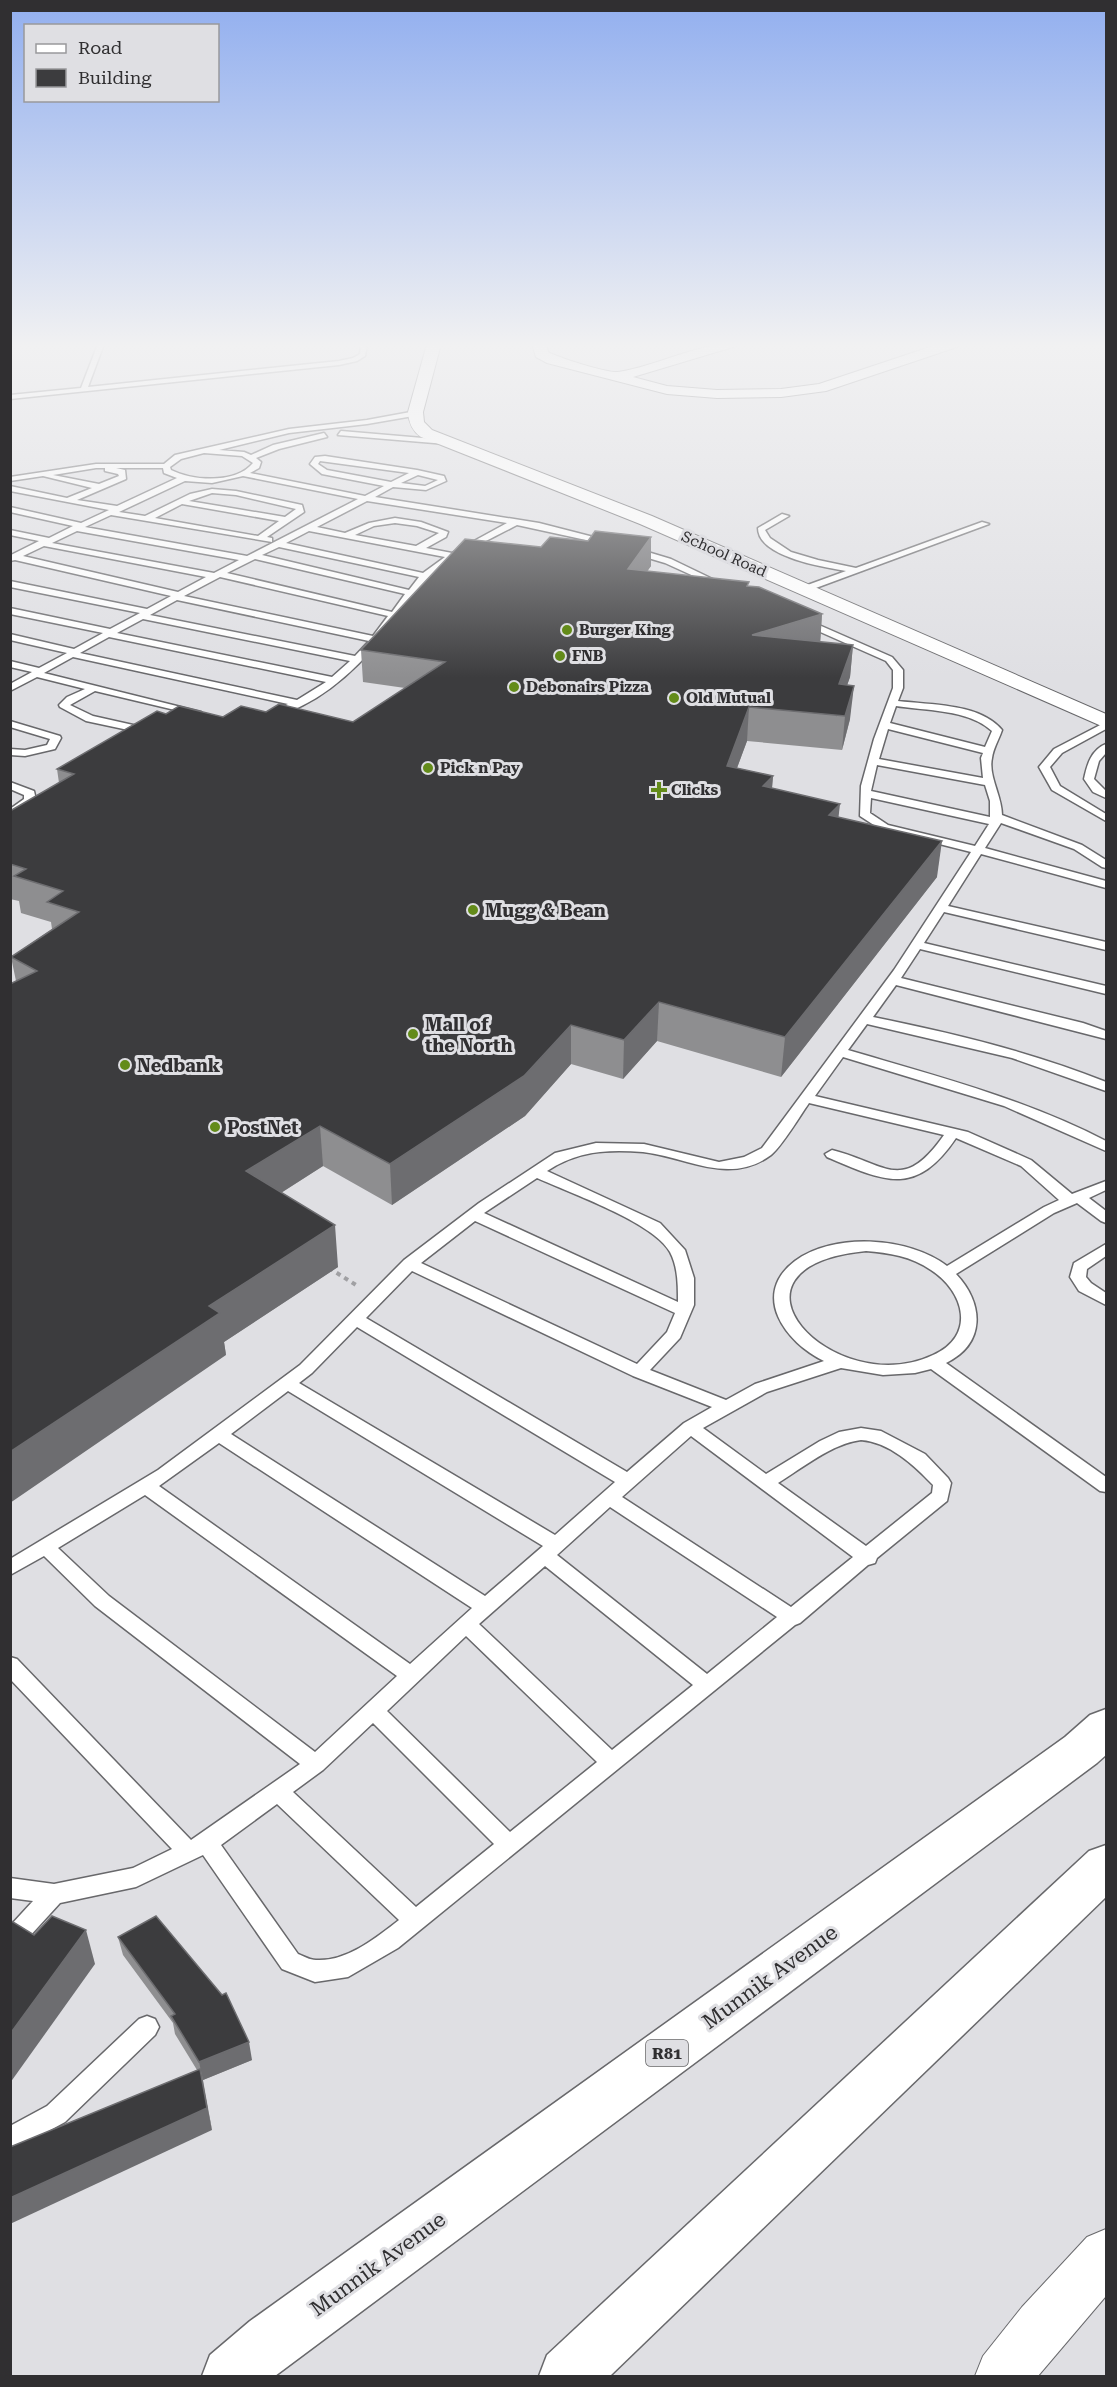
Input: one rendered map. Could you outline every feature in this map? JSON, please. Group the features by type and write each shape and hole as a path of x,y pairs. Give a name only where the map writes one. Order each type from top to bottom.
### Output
{"main road":[{"name":"Munnik Avenue","path":"231,2376 271,2342 1081,1750 1106,1728"},
{"path":"568,2376 1107,1866"}],"street":[{"name":"School Road","path":"480,455 646,520 1107,724"},
{"path":"1003,2376 1042,2327 1107,2256"}],"lane":[{"path":"10,479 96,466 166,466 178,457 185,455"},
{"path":"247,455 257,455"},
{"path":"243,474 256,466 257,462 253,457"},
{"path":"318,459 334,459 434,474 441,478 442,482 426,488 392,485 325,472 314,464 318,459"},
{"path":"68,501 120,479 123,475 122,472 96,466"},
{"path":"166,466 167,471 184,478 213,479 243,474 365,498 516,522 621,546 668,561 737,593"},
{"path":"10,687 177,596 417,471"},
{"path":"35,474 100,488"},
{"path":"12,558 184,478"},
{"path":"10,488 146,519 260,538 425,576"},
{"path":"146,519 202,493 220,491 299,507 301,510 260,538"},
{"path":"182,502 286,520"},
{"path":"10,509 77,526 251,557 412,593"},
{"path":"785,516 766,525 761,530 763,537 783,551 808,561 857,570"},
{"path":"347,535 365,525 389,520 444,532 443,535 418,549"},
{"path":"266,716 300,704 357,659 425,576 452,556 516,522"},
{"path":"805,590 985,524"},
{"path":"308,528 452,556"},
{"path":"10,532 44,542 217,575 394,615"},
{"path":"12,558 374,639"},
{"path":"10,584 357,659"},
{"path":"10,610 333,680"},
{"path":"791,616 889,659 898,670 898,688 873,761 865,793 864,814 884,827 1107,885"},
{"path":"10,637 300,704"},
{"path":"10,664 94,688 207,715"},
{"path":"94,688 71,699 64,705 67,710 154,732"},
{"path":"10,1568 146,1486 306,1369 410,1264 473,1214 534,1171 560,1156 596,1147 644,1148 719,1166 748,1161 767,1150 892,980 979,850 996,820 996,801 987,775 986,758 997,730 993,724 964,714 893,703"},
{"path":"10,724 56,738 51,747 37,752 10,752"},
{"path":"884,724 989,751"},
{"path":"1107,724 1058,752 1044,767 1056,788 1107,818"},
{"path":"1089,779 1094,760 1107,747"},
{"path":"873,761 990,783"},
{"path":"1089,779 1106,769"},
{"path":"1089,779 1097,790 1107,795"},
{"path":"10,785 30,793 30,800 10,815"},
{"path":"865,793 996,820 1078,847 1107,865"},
{"path":"941,908 1107,946"},
{"path":"916,945 1107,990"},
{"path":"892,980 1107,1035"},
{"path":"863,1019 1009,1052 1107,1087"},
{"path":"839,1052 1015,1104 1074,1129 1107,1147"},
{"path":"804,1098 953,1132 1026,1163 1074,1199 1107,1218"},
{"path":"832,1154 871,1170 893,1174 914,1172 932,1160 953,1132"},
{"path":"534,1171 655,1226 677,1250 686,1278 687,1305 674,1334 639,1372"},
{"path":"947,1273 1048,1210 1107,1185"},
{"path":"473,1214 684,1311"},
{"path":"866,1246 906,1252 924,1259 947,1273 964,1291 971,1311 968,1331 955,1349 933,1362 904,1369 872,1369 840,1362 812,1348 792,1330 782,1310 782,1290 793,1271 812,1257 837,1248 866,1246"},
{"path":"1107,1249 1080,1267 1078,1277 1085,1287 1107,1300"},
{"path":"410,1264 639,1372 728,1407"},
{"path":"354,1319 627,1481"},
{"path":"10,1888 54,1894 136,1877 198,1848 316,1764 549,1549 690,1427 761,1388 840,1362"},
{"path":"933,1362 1107,1486"},
{"path":"287,1383 549,1549 708,1686"},
{"path":"690,1427 868,1558"},
{"path":"219,1434 486,1607"},
{"path":"10,1665 198,1848 290,1962 315,1971 348,1966 390,1941 868,1558 941,1496 942,1483 918,1459 875,1435 845,1436 766,1482"},
{"path":"146,1486 411,1675"},
{"path":"608,1497 793,1618"},
{"path":"46,1547 102,1601 316,1764"},
{"path":"466,1624 612,1763"},
{"path":"373,1710 510,1845"},
{"path":"278,1791 415,1921"},
{"path":"10,1942 54,1894"},
{"path":"10,2140 56,2114 147,2027"}],"path":[{"path":"321,1264 376,1298"}],"building":[{"name":"Mall of the North","path":"595,531 651,537 628,569 749,582 747,586 759,587 822,614 752,635 853,645 839,684 854,686 845,716 749,707 727,766 773,776 763,786 840,804 829,815 942,841 785,1037 659,1002 624,1040 571,1025 524,1076 390,1164 320,1126 246,1171 335,1225 209,1306 220,1313 10,1452 10,984 37,971 11,957 79,912 47,902 63,891 14,876 26,869 10,864 10,811 74,774 57,769 157,711 166,714 179,706 223,717 241,706 266,712 279,704 353,722 445,662 361,650 465,539 541,547 550,537 588,541"},
{"path":"52,1916 86,1930 10,2034 10,1920 34,1935"},
{"path":"156,1916 222,1995 226,1993 249,2042 199,2062 171,2016 175,2014 118,1937"},
{"path":"200,2069 207,2108 10,2198 10,2147"}],"place":[{"name":"Burger King","path":"567,630"},
{"name":"FNB","path":"560,656"},
{"name":"Debonairs Pizza","path":"514,687"},
{"name":"Old Mutual","path":"674,698"},
{"name":"Pick n Pay","path":"428,768"},
{"name":"Clicks","path":"659,790"},
{"name":"Mugg & Bean","path":"473,910"},
{"name":"Mall of the North","path":"413,1034"},
{"name":"Nedbank","path":"125,1065"},
{"name":"PostNet","path":"215,1127"}]}
